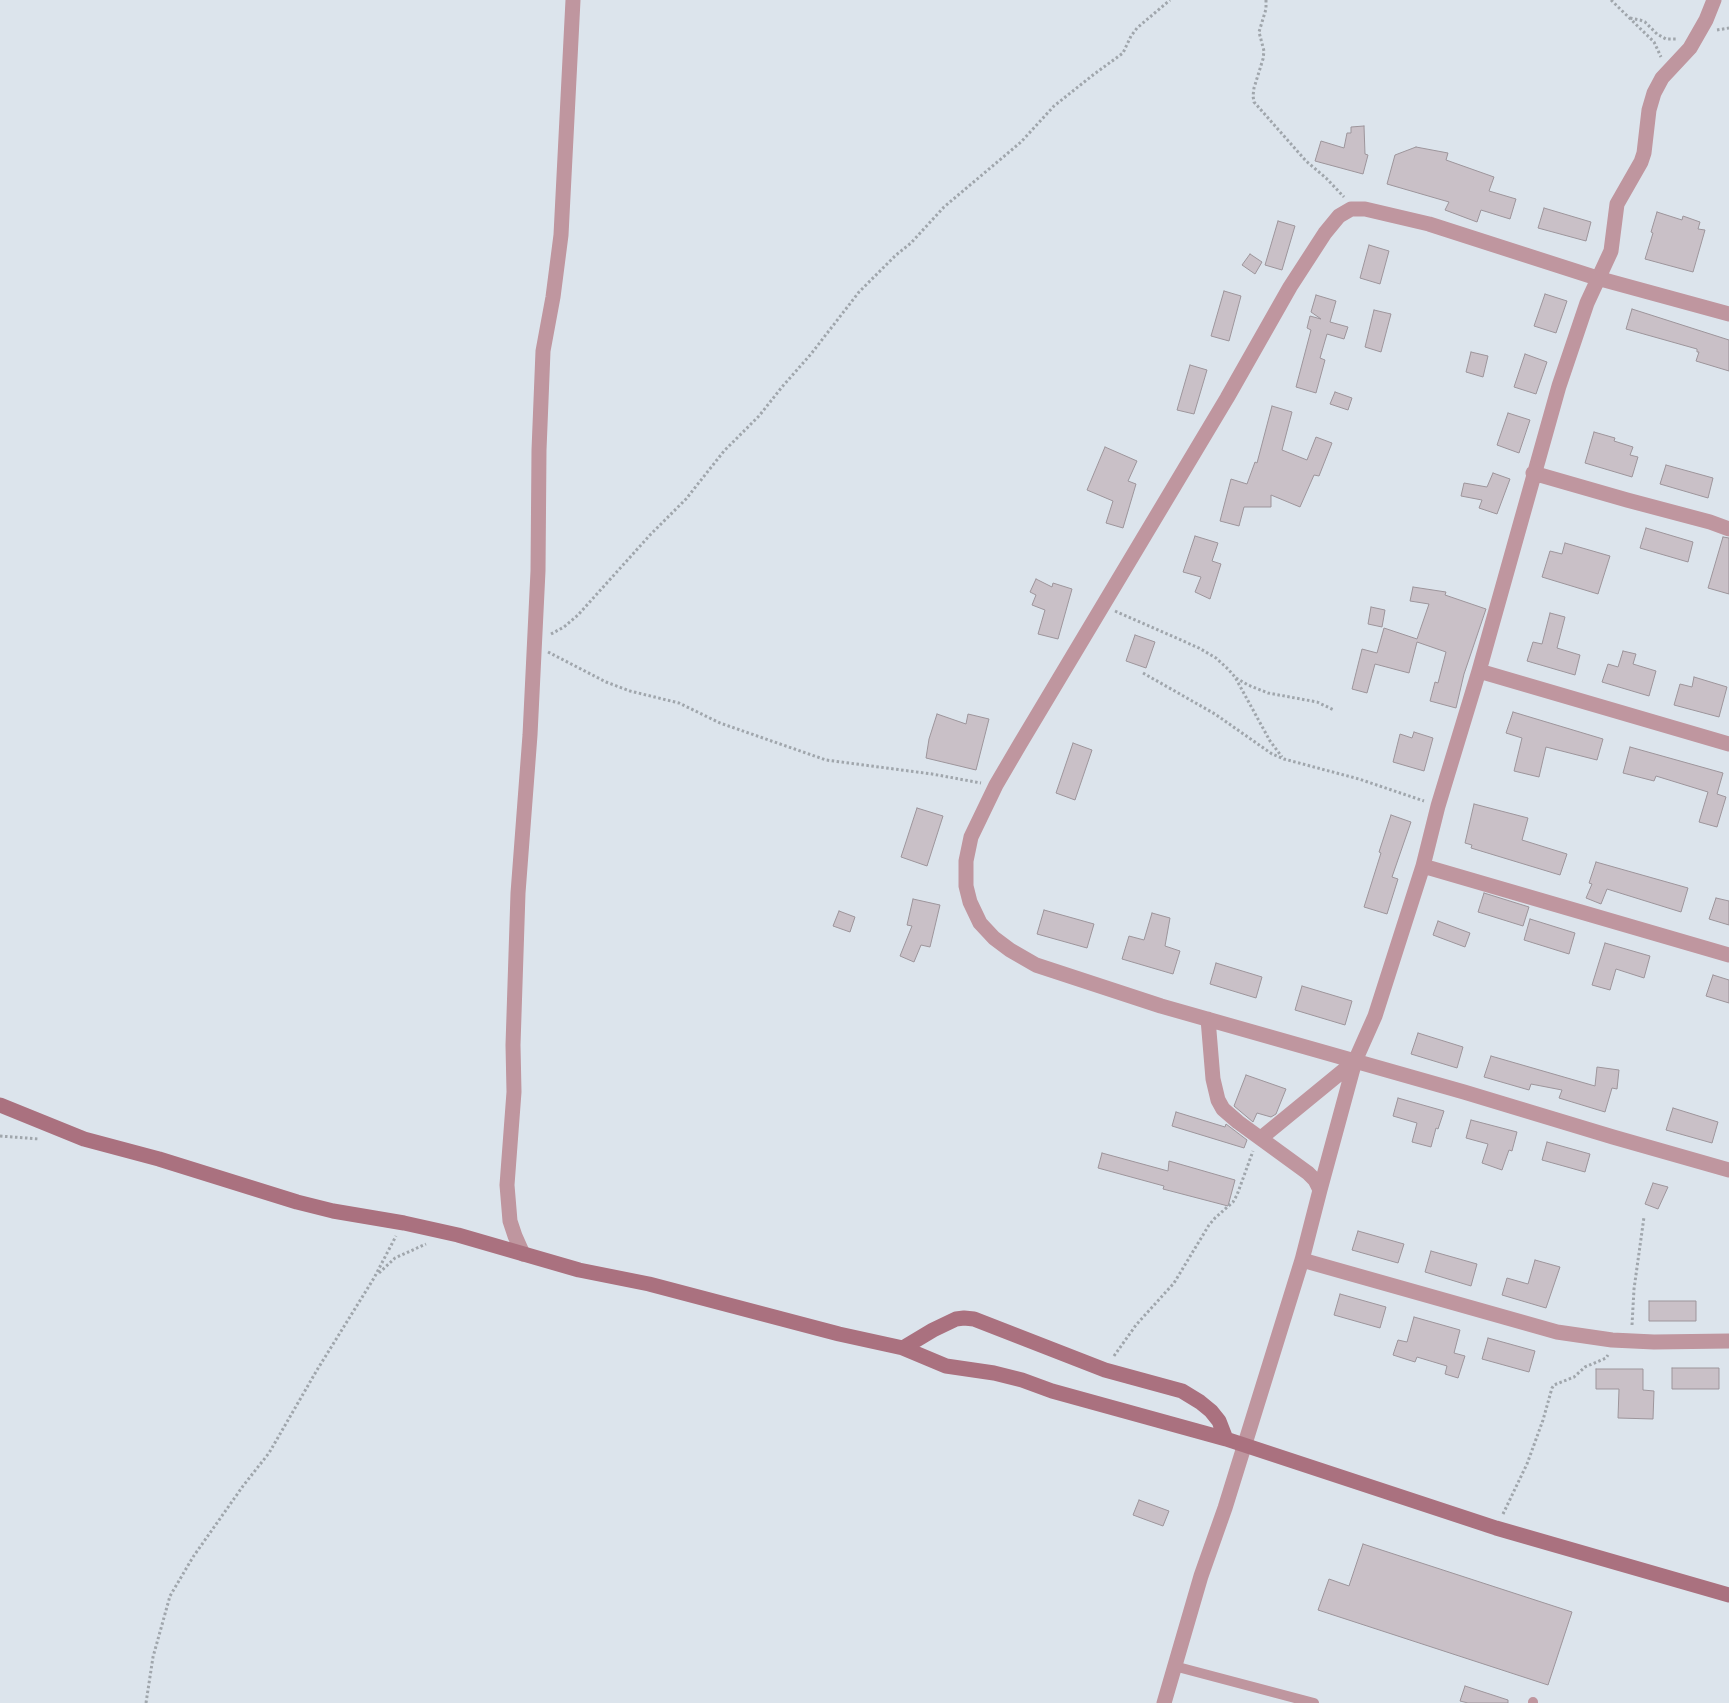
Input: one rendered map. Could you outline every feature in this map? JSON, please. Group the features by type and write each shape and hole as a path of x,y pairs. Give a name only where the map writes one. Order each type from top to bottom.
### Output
{"street":[{"path":"523,1254 510,1221 507,1185 514,1092 513,1045 518,893 538,571 539,450 543,351 553,297 561,234 573,0"},
{"path":"1164,1703 1201,1576 1302,1260 1355,1062 1375,1016 1423,866 1438,806 1479,671 1533,473 1574,341 1597,278 1611,251 1617,204 1636,173 1644,153 1646,127 1652,101 1662,78 1690,48 1714,0"},
{"path":"1729,314 1597,278 1448,229 1382,212 1365,209 1351,210 1339,216 1324,233 1306,260 1227,398 996,785 971,837 966,861 966,886 970,902 980,923 994,938 1036,965 1116,992 1464,1092 1613,1138 1729,1170"},
{"path":"1533,473 1710,522 1729,529"},
{"path":"1479,671 1729,744"},
{"path":"1423,866 1729,955"},
{"path":"1208,1019 1213,1079 1218,1100 1224,1109 1308,1173 1315,1180 1320,1190"},
{"path":"1261,1138 1355,1062"},
{"path":"0,1105 84,1139 159,1159 277,1197 333,1211 404,1223 458,1235 579,1270 649,1284 839,1334 903,1348 946,1366 1007,1376 1052,1391 1226,1439 1496,1528 1729,1595"},
{"path":"1302,1260 1533,1327 1557,1332 1612,1340 1654,1342 1729,1341"},
{"path":"903,1348 956,1319 964,1318 990,1324 1055,1352 1105,1370 1182,1390 1211,1411 1219,1421 1226,1439"}],"lane":[{"path":"1174,1666 1314,1703"}],"path":[{"path":"534,642 564,626 591,603 650,535 686,499 724,451 759,416 786,381 811,354 859,292 896,255 911,243 944,207 1021,142 1054,106 1093,74 1123,53 1137,28 1170,0"},
{"path":"1266,0 1266,9 1259,32 1264,51 1263,60 1254,88 1254,102 1306,160 1338,190 1351,210"},
{"path":"1611,0 1654,42 1659,50 1662,78"},
{"path":"1630,18 1645,22 1657,34 1666,39 1688,38 1699,33"},
{"path":"1103,606 1199,648 1216,658 1232,672 1270,741 1284,759"},
{"path":"534,642 606,682 630,691 679,702 720,723 826,760 996,785"},
{"path":"1143,673 1215,714 1272,754 1359,779 1438,806"},
{"path":"1235,677 1248,685 1268,693 1312,701 1334,710"},
{"path":"1105,1370 1120,1345 1174,1283 1209,1225 1233,1202 1250,1156 1261,1138"},
{"path":"1632,1341 1632,1303 1644,1217"},
{"path":"146,1703 153,1657 170,1596 193,1557 243,1486 269,1453 317,1370 374,1278 404,1223"},
{"path":"374,1278 395,1258 429,1242"},
{"path":"1496,1528 1527,1464 1552,1388 1554,1385 1574,1377 1585,1367 1606,1358 1610,1351 1612,1340"}],"building":[{"path":"1364,126 1365,154 1368,155 1363,174 1315,161 1321,141 1344,148 1347,133 1351,133 1351,127"},
{"path":"1416,147 1448,153 1446,160 1494,177 1489,191 1516,199 1510,219 1481,210 1477,222 1445,210 1449,202 1387,184 1395,155"},
{"path":"1544,208 1591,222 1586,241 1538,228"},
{"path":"1657,212 1682,220 1683,216 1700,222 1698,229 1705,230 1693,272 1645,259"},
{"path":"1278,221 1295,226 1282,270 1265,265"},
{"path":"1369,245 1389,251 1380,284 1360,278"},
{"path":"1250,254 1262,262 1255,274 1242,265"},
{"path":"1224,291 1241,296 1229,341 1211,336"},
{"path":"1545,294 1567,301 1556,333 1534,326"},
{"path":"1316,295 1336,301 1330,322 1348,327 1344,339 1327,334 1320,358 1325,360 1316,393 1296,387 1311,330 1307,328 1310,316 1321,319 1311,312"},
{"path":"1632,309 1729,340 1729,371 1696,361 1699,352 1697,352 1697,349 1626,329"},
{"path":"1374,310 1391,314 1381,352 1365,347"},
{"path":"1471,352 1488,356 1483,377 1466,372"},
{"path":"1525,354 1547,362 1536,394 1514,387"},
{"path":"1190,365 1207,370 1194,414 1177,410"},
{"path":"1335,392 1352,398 1348,410 1330,404"},
{"path":"1272,406 1292,412 1282,450 1307,460 1316,437 1332,443 1319,476 1314,475 1300,507 1271,495 1271,507 1244,507 1239,526 1220,521 1231,479 1247,484 1255,462 1257,463"},
{"path":"1508,413 1530,420 1519,453 1497,445"},
{"path":"1594,432 1615,438 1614,441 1633,447 1630,455 1638,457 1632,477 1585,463"},
{"path":"1105,447 1137,461 1128,481 1136,484 1123,528 1106,523 1113,501 1087,490"},
{"path":"1666,465 1713,478 1708,498 1660,484"},
{"path":"1493,473 1510,479 1497,514 1479,508 1482,500 1461,496 1464,483 1487,487"},
{"path":"1646,528 1693,542 1688,562 1640,548"},
{"path":"1195,536 1218,543 1212,561 1221,564 1210,599 1195,592 1201,577 1183,572"},
{"path":"1723,537 1729,538 1729,594 1708,588"},
{"path":"1565,543 1610,556 1598,594 1542,577 1550,551 1562,554"},
{"path":"1036,579 1052,587 1053,583 1072,589 1058,639 1038,634 1045,610 1032,605 1036,595 1030,592"},
{"path":"1413,587 1446,592 1445,595 1486,609 1464,674 1456,708 1430,701 1435,682 1438,683 1446,652 1417,642 1409,673 1375,664 1367,693 1352,689 1362,649 1377,653 1384,628 1417,639 1429,604 1410,601"},
{"path":"1371,607 1385,610 1382,627 1368,624"},
{"path":"1550,613 1565,617 1557,648 1580,655 1575,675 1527,661 1533,642 1542,644"},
{"path":"1135,635 1155,642 1146,668 1126,661"},
{"path":"1623,651 1636,654 1633,664 1656,671 1649,696 1602,682 1608,664 1618,667"},
{"path":"1694,677 1727,687 1719,717 1674,705 1680,684 1692,687"},
{"path":"1513,712 1603,739 1597,760 1546,747 1539,777 1514,771 1522,738 1506,733"},
{"path":"937,714 966,724 968,714 989,719 976,770 926,758 929,739"},
{"path":"1414,732 1433,738 1424,771 1393,762 1400,734 1412,738"},
{"path":"1073,743 1092,750 1075,800 1056,793"},
{"path":"1630,747 1723,773 1717,794 1726,797 1717,827 1699,822 1708,792 1656,776 1654,781 1623,773"},
{"path":"1474,804 1528,818 1522,840 1567,854 1560,875 1471,848 1472,845 1465,843"},
{"path":"917,808 943,816 927,866 901,857"},
{"path":"1391,815 1411,822 1392,877 1398,879 1387,914 1364,907"},
{"path":"1596,862 1688,888 1681,912 1607,889 1601,904 1586,898 1592,884 1589,883"},
{"path":"1484,893 1529,907 1523,926 1478,912"},
{"path":"1716,898 1729,901 1729,925 1709,919"},
{"path":"913,899 940,905 930,947 921,945 914,962 900,956 912,926 907,925"},
{"path":"1044,910 1094,924 1087,948 1037,934"},
{"path":"839,911 855,917 850,932 833,926"},
{"path":"1152,913 1170,918 1165,946 1180,951 1173,974 1122,959 1129,936 1144,940"},
{"path":"1530,919 1575,933 1569,954 1524,940"},
{"path":"1438,921 1470,933 1465,947 1433,935"},
{"path":"1605,943 1650,956 1644,978 1616,969 1610,990 1592,985"},
{"path":"1216,963 1262,977 1256,998 1210,984"},
{"path":"1713,975 1729,980 1729,1003 1706,996"},
{"path":"1302,986 1352,1001 1345,1025 1295,1010"},
{"path":"1418,1033 1463,1047 1457,1068 1411,1054"},
{"path":"1491,1056 1595,1086 1597,1067 1619,1070 1617,1089 1612,1088 1605,1112 1559,1098 1562,1090 1531,1084 1529,1090 1484,1077"},
{"path":"1246,1075 1286,1089 1276,1114 1271,1117 1257,1113 1253,1122 1234,1106"},
{"path":"1398,1098 1444,1111 1438,1129 1436,1128 1431,1147 1412,1142 1417,1123 1393,1116"},
{"path":"1673,1108 1718,1122 1712,1143 1666,1130"},
{"path":"1176,1112 1225,1127 1226,1124 1247,1140 1244,1148 1172,1126"},
{"path":"1471,1120 1517,1132 1512,1151 1509,1150 1502,1170 1482,1163 1488,1144 1466,1138"},
{"path":"1547,1142 1590,1154 1585,1172 1542,1160"},
{"path":"1102,1153 1168,1171 1169,1161 1235,1180 1228,1206 1163,1189 1164,1186 1098,1168"},
{"path":"1653,1183 1668,1187 1658,1209 1645,1204"},
{"path":"1358,1231 1404,1244 1398,1263 1352,1250"},
{"path":"1431,1251 1477,1264 1471,1286 1425,1272"},
{"path":"1535,1260 1560,1267 1546,1308 1502,1295 1507,1278 1528,1284"},
{"path":"1340,1294 1386,1307 1380,1328 1334,1315"},
{"path":"1649,1301 1696,1301 1696,1321 1649,1321"},
{"path":"1414,1317 1460,1330 1454,1353 1465,1356 1458,1378 1445,1374 1447,1366 1417,1357 1415,1362 1393,1355 1398,1340 1407,1342"},
{"path":"1488,1338 1535,1351 1529,1372 1482,1359"},
{"path":"1672,1368 1719,1368 1719,1389 1672,1389"},
{"path":"1596,1369 1643,1369 1643,1390 1654,1391 1653,1419 1618,1418 1619,1389 1596,1389"},
{"path":"1139,1500 1169,1511 1163,1526 1133,1515"},
{"path":"1363,1544 1572,1612 1548,1685 1318,1610 1329,1579 1349,1586"},
{"path":"1465,1686 1508,1700 1508,1703 1468,1703 1460,1701"}]}
